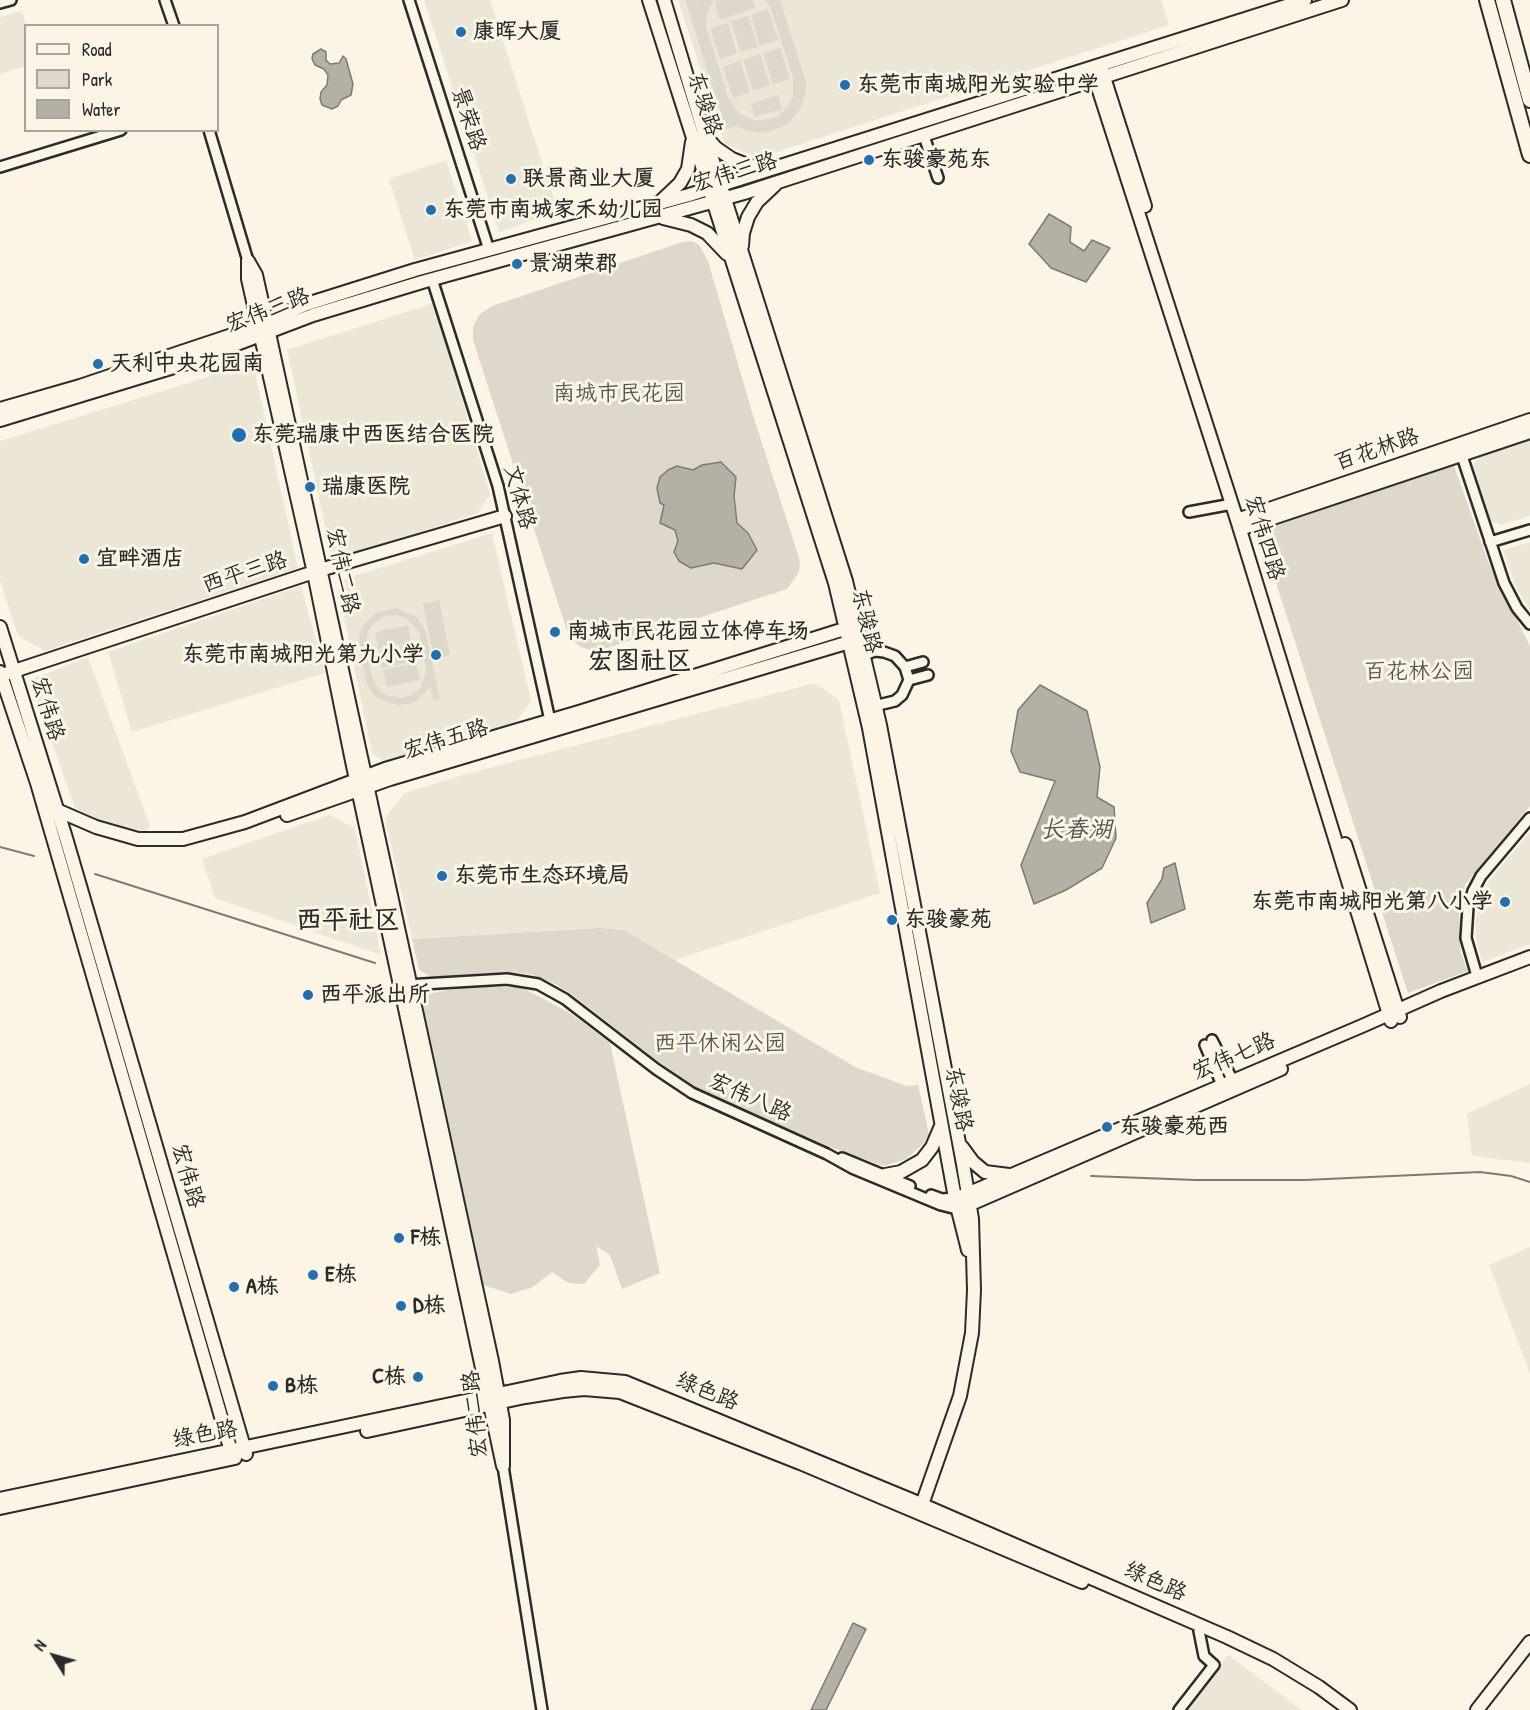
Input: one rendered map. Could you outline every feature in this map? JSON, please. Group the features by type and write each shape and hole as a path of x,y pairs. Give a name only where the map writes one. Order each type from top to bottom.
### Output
{"main road":[{"path":"1479,0 1491,14"},
{"path":"1487,0 1530,155"},
{"path":"1505,4 1530,100"}],"street":[{"path":"0,3 11,0"},
{"path":"165,0 173,24"},
{"name":"景荣路","path":"409,0 489,250"},
{"name":"东骏路","path":"649,0 699,137 719,200 731,259 855,640 959,1142 972,1219 973,1316 967,1365 960,1396 921,1509"},
{"name":"东骏路","path":"664,0 699,137"},
{"name":"宏伟三路","path":"0,409 80,386 193,348 432,279 658,218 781,181 924,136 1305,0"},
{"name":"宏伟三路","path":"0,420 188,363 329,297 715,187 1342,0"},
{"name":"宏伟四路","path":"1098,73 1232,504 1242,524"},
{"name":"宏伟四路","path":"1098,73 1242,524 1394,1016"},
{"path":"0,167 114,132"},
{"name":"宏伟二路","path":"210,132 248,261 256,275 264,328 494,1400 503,1466"},
{"path":"924,136 938,178"},
{"path":"659,203 680,183 688,169 699,137 732,159 750,166 772,169"},
{"path":"742,251 743,233 748,217 757,202 781,181"},
{"name":"东骏路","path":"719,200 742,251 810,461 846,581 851,627"},
{"path":"658,218 691,225 707,233 731,259"},
{"name":"文体路","path":"432,279 498,486 551,725"},
{"name":"百花林路","path":"1460,450 1530,420"},
{"name":"百花林路","path":"1242,524 1460,450 1530,432"},
{"path":"1460,450 1504,583 1517,608 1530,624"},
{"path":"1189,512 1232,504"},
{"name":"西平三路","path":"4,674 317,572 505,516"},
{"path":"1490,542 1530,530"},
{"name":"宏伟路","path":"0,627 4,674 86,908 245,1452"},
{"name":"宏伟五路","path":"51,811 94,833 136,845 157,848 184,846 212,840 249,828 362,783 551,725 851,627"},
{"name":"宏伟五路","path":"551,725 855,640"},
{"path":"859,657 874,651 895,656 905,667 909,680 902,695 895,700 870,707"},
{"path":"905,667 924,662"},
{"path":"909,680 928,675"},
{"name":"东骏路","path":"870,707 941,1125 956,1204 973,1269"},
{"path":"1477,976 1466,938 1468,907 1473,891 1481,876 1530,818"},
{"name":"宏伟路","path":"60,839 74,912 232,1455"},
{"name":"宏伟七路","path":"956,1204 1394,1016 1477,976 1530,957"},
{"name":"宏伟七路","path":"969,1199 1013,1175 1228,1083 1394,1016 1530,965"},
{"name":"宏伟八路","path":"406,985 507,979 538,984 566,999 656,1069 692,1093 827,1154 852,1168 941,1205 956,1204"},
{"path":"1209,1042 1228,1083"},
{"path":"885,1175 901,1172 922,1160 932,1148 941,1125"},
{"path":"959,1142 973,1162 985,1172 1013,1175"},
{"name":"宏伟八路","path":"827,1154 854,1162 956,1204"},
{"name":"绿色路","path":"0,1508 245,1452 494,1400 560,1380 581,1378 625,1382 1248,1647 1319,1687 1350,1710"},
{"name":"绿色路","path":"0,1499 232,1455"},
{"path":"503,1466 542,1710"},
{"name":"绿色路","path":"921,1509 1270,1664 1316,1692 1340,1710"},
{"path":"1179,1710 1214,1665 1204,1656 1199,1631"},
{"path":"1477,1710 1530,1642"},
{"path":"1484,1710 1530,1652"}],"shaded area":[{"path":"424,0 490,0 558,212 499,232"},
{"name":"东莞市南城阳光实验中学","path":"678,0 1161,0 1169,25 758,158 725,144"},
{"path":"22,11 26,24 24,66 0,74 0,17"},
{"name":"东莞市南城家禾幼儿园","path":"446,160 472,241 415,260 389,179"},
{"path":"434,303 490,494 478,513 338,559 331,553 287,350"},
{"path":"253,363 298,568 45,651 18,636 0,581 0,441"},
{"path":"1530,441 1530,516 1500,525 1486,519 1471,467 1480,456"},
{"name":"东莞市南城阳光第九小学","path":"492,533 531,701 511,728 385,762 372,753 338,589 344,579"},
{"path":"1530,542 1530,609 1517,590 1503,550"},
{"path":"301,586 325,673 132,732 108,652"},
{"path":"88,657 150,826 146,831 111,826 75,808 30,680"},
{"path":"815,683 839,700 880,893 675,960 623,930 599,928 412,939 385,818 405,793 466,774"},
{"path":"329,815 355,828 381,955 215,898 202,859"},
{"name":"东莞市南城阳光第八小学","path":"1530,832 1530,944 1482,962 1475,924 1482,895 1489,881"},
{"path":"1530,1084 1530,1163 1472,1156 1467,1114"},
{"path":"1530,1247 1530,1374 1489,1265"},
{"path":"1228,1655 1302,1710 1187,1710"}],"green space":[{"path":"685,0 699,2 700,0 714,0 707,13 706,26 728,97 739,114 758,121 777,117 787,108 793,96 793,77 766,0 780,0 806,82 801,108 790,122 765,133 748,131 736,126 726,129"},
{"path":"753,0 755,8 720,20 714,2"},
{"path":"768,9 778,40 760,46 751,15"},
{"path":"748,16 758,47 740,52 731,21"},
{"path":"728,23 737,53 720,59 710,28"},
{"path":"780,48 790,79 773,84 763,53"},
{"path":"760,54 770,85 753,91 743,60"},
{"path":"740,61 750,92 733,98 723,67"},
{"path":"778,95 782,109 755,117 751,104"},
{"name":"南城市民花园","path":"692,241 699,245 708,261 752,412 800,561 799,572 787,589 601,650 590,650 581,647 568,634 473,340 473,327 479,315 492,306 683,242"},
{"name":"百花林公园","path":"1454,466 1489,564 1530,646 1530,806 1465,885 1459,913 1461,953 1468,971 1408,993 1259,530"},
{"path":"439,600 450,655 434,659 423,604"},
{"path":"397,608 417,617 425,629 440,699 433,700 430,687 416,701 395,705 376,697 367,685 359,649 360,635 362,628 377,612","holes":["397,615 408,619 419,632 426,671 421,687 412,695 402,698 385,695 377,687 372,676 366,642 368,631 375,622 385,616"]},
{"path":"408,625 411,642 378,649 375,632"},
{"path":"412,644 415,661 382,668 379,651"},
{"path":"416,663 420,680 387,687 383,670"},
{"name":"西平休闲公园","path":"599,928 624,930 855,1067 907,1086 918,1085 929,1134 923,1144 906,1159 884,1166 830,1147 695,1087 677,1076 570,993 551,982 530,974 507,972 431,977 419,970 412,939"},
{"path":"466,987 521,987 570,1013 610,1043 660,1273 622,1289 610,1255 596,1246 600,1265 584,1284 568,1283 552,1272 533,1287 511,1294 483,1285 421,995"}],"water":[{"path":"321,49 326,52 326,60 330,64 339,63 343,56 346,59 353,84 351,95 341,100 338,106 332,109 322,105 320,99 321,92 327,85 328,75 324,69 315,65 312,59 313,54"},
{"path":"1049,214 1071,227 1070,242 1084,251 1092,240 1110,248 1086,282 1051,268 1029,244"},
{"path":"721,462 736,477 734,496 737,523 748,533 757,550 742,569 714,563 691,568 679,561 674,552 678,541 675,530 660,523 664,505 660,503 657,488 660,477 677,466 693,470 702,465"},
{"name":"长春湖","path":"1040,685 1087,711 1100,767 1097,797 1114,807 1116,838 1102,868 1066,890 1034,904 1021,865 1055,781 1020,772 1011,751 1018,710"},
{"path":"1175,863 1185,909 1151,923 1147,903 1162,879 1164,868"},
{"path":"853,1623 866,1629 826,1710 811,1710"}],"waterway":[{"path":"0,847 34,856"},
{"path":"95,874 375,963"},
{"path":"1091,1176 1196,1180 1305,1180 1480,1172 1511,1176 1530,1182"}],"place":[{"name":"康晖大厦","path":"461,32"},
{"name":"东莞市南城阳光实验中学","path":"845,85"},
{"name":"东骏豪苑东","path":"869,160"},
{"name":"联景商业大厦","path":"511,179"},
{"name":"东莞市南城家禾幼儿园","path":"431,210"},
{"name":"景湖荣郡","path":"517,264"},
{"name":"天利中央花园南","path":"98,364"},
{"name":"东莞瑞康中西医结合医院","path":"239,435"},
{"name":"瑞康医院","path":"310,487"},
{"name":"宜畔酒店","path":"84,559"},
{"name":"南城市民花园立体停车场","path":"555,632"},
{"name":"东莞市南城阳光第九小学","path":"436,655"},
{"name":"东莞市生态环境局","path":"442,876"},
{"name":"东莞市南城阳光第八小学","path":"1505,902"},
{"name":"东骏豪苑","path":"892,920"},
{"name":"西平派出所","path":"308,995"},
{"name":"东骏豪苑西","path":"1107,1127"},
{"name":"F栋","path":"399,1238"},
{"name":"E栋","path":"313,1275"},
{"name":"A栋","path":"234,1287"},
{"name":"D栋","path":"401,1306"},
{"name":"C栋","path":"418,1377"},
{"name":"B栋","path":"273,1386"}],"district":[{"name":"宏图社区","path":"640,662"},
{"name":"西平社区","path":"348,921"}]}
